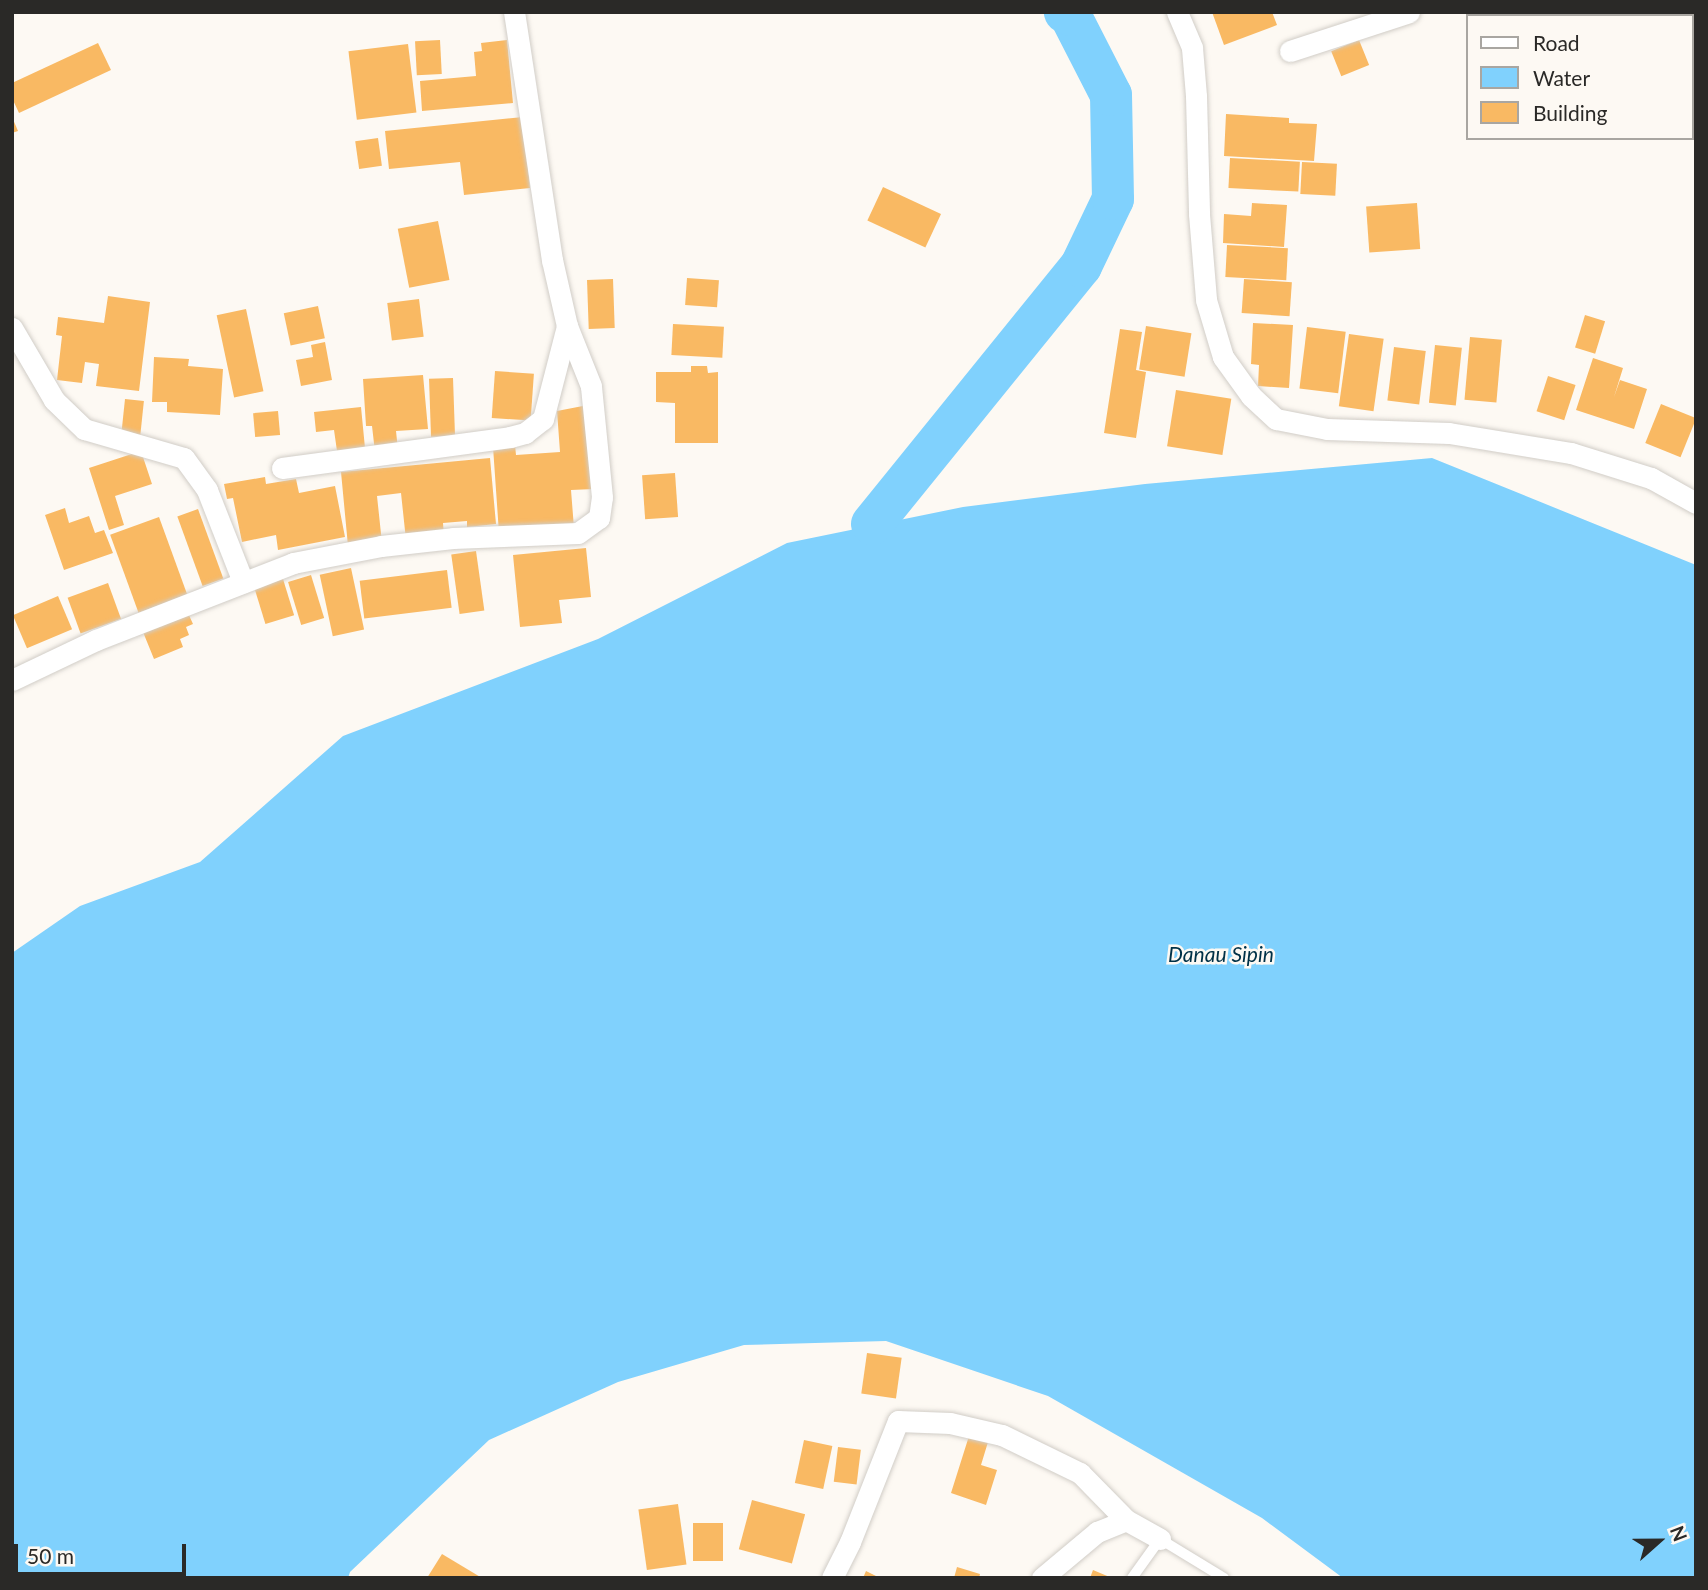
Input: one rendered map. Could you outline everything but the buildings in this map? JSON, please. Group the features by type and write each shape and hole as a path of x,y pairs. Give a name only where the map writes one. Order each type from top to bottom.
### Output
{"street":[{"path":"12,680 96,640 293,563 380,546 453,538 564,535 586,529 598,518 602,497 591,386 567,326 552,260 514,12"},
{"path":"1177,12 1192,48 1199,214 1206,300 1223,357 1251,396 1276,419 1327,429 1449,433 1571,453 1651,478 1696,503"},
{"path":"1290,51 1409,12"},
{"path":"282,468 525,433 543,419 567,326"},
{"path":"12,328 54,400 84,429 184,457 207,490 243,582"},
{"path":"832,1578 850,1542 898,1421 950,1423 1002,1435 1080,1473 1126,1520 1160,1539"},
{"path":"1042,1578 1097,1532 1126,1520"}],"lane":[{"path":"1132,1578 1160,1539 1224,1578"}],"water":[{"name":"Danau Sipin","path":"1432,458 1696,565 1696,1578 1343,1578 1262,1518 1048,1396 886,1341 744,1345 618,1382 489,1440 350,1572 348,1578 12,1578 12,953 80,906 200,862 343,736 598,639 787,543 963,507 1145,484"}],"waterway":[{"path":"872,524 1081,266 1113,199 1111,95 1070,15 1065,12"}]}
